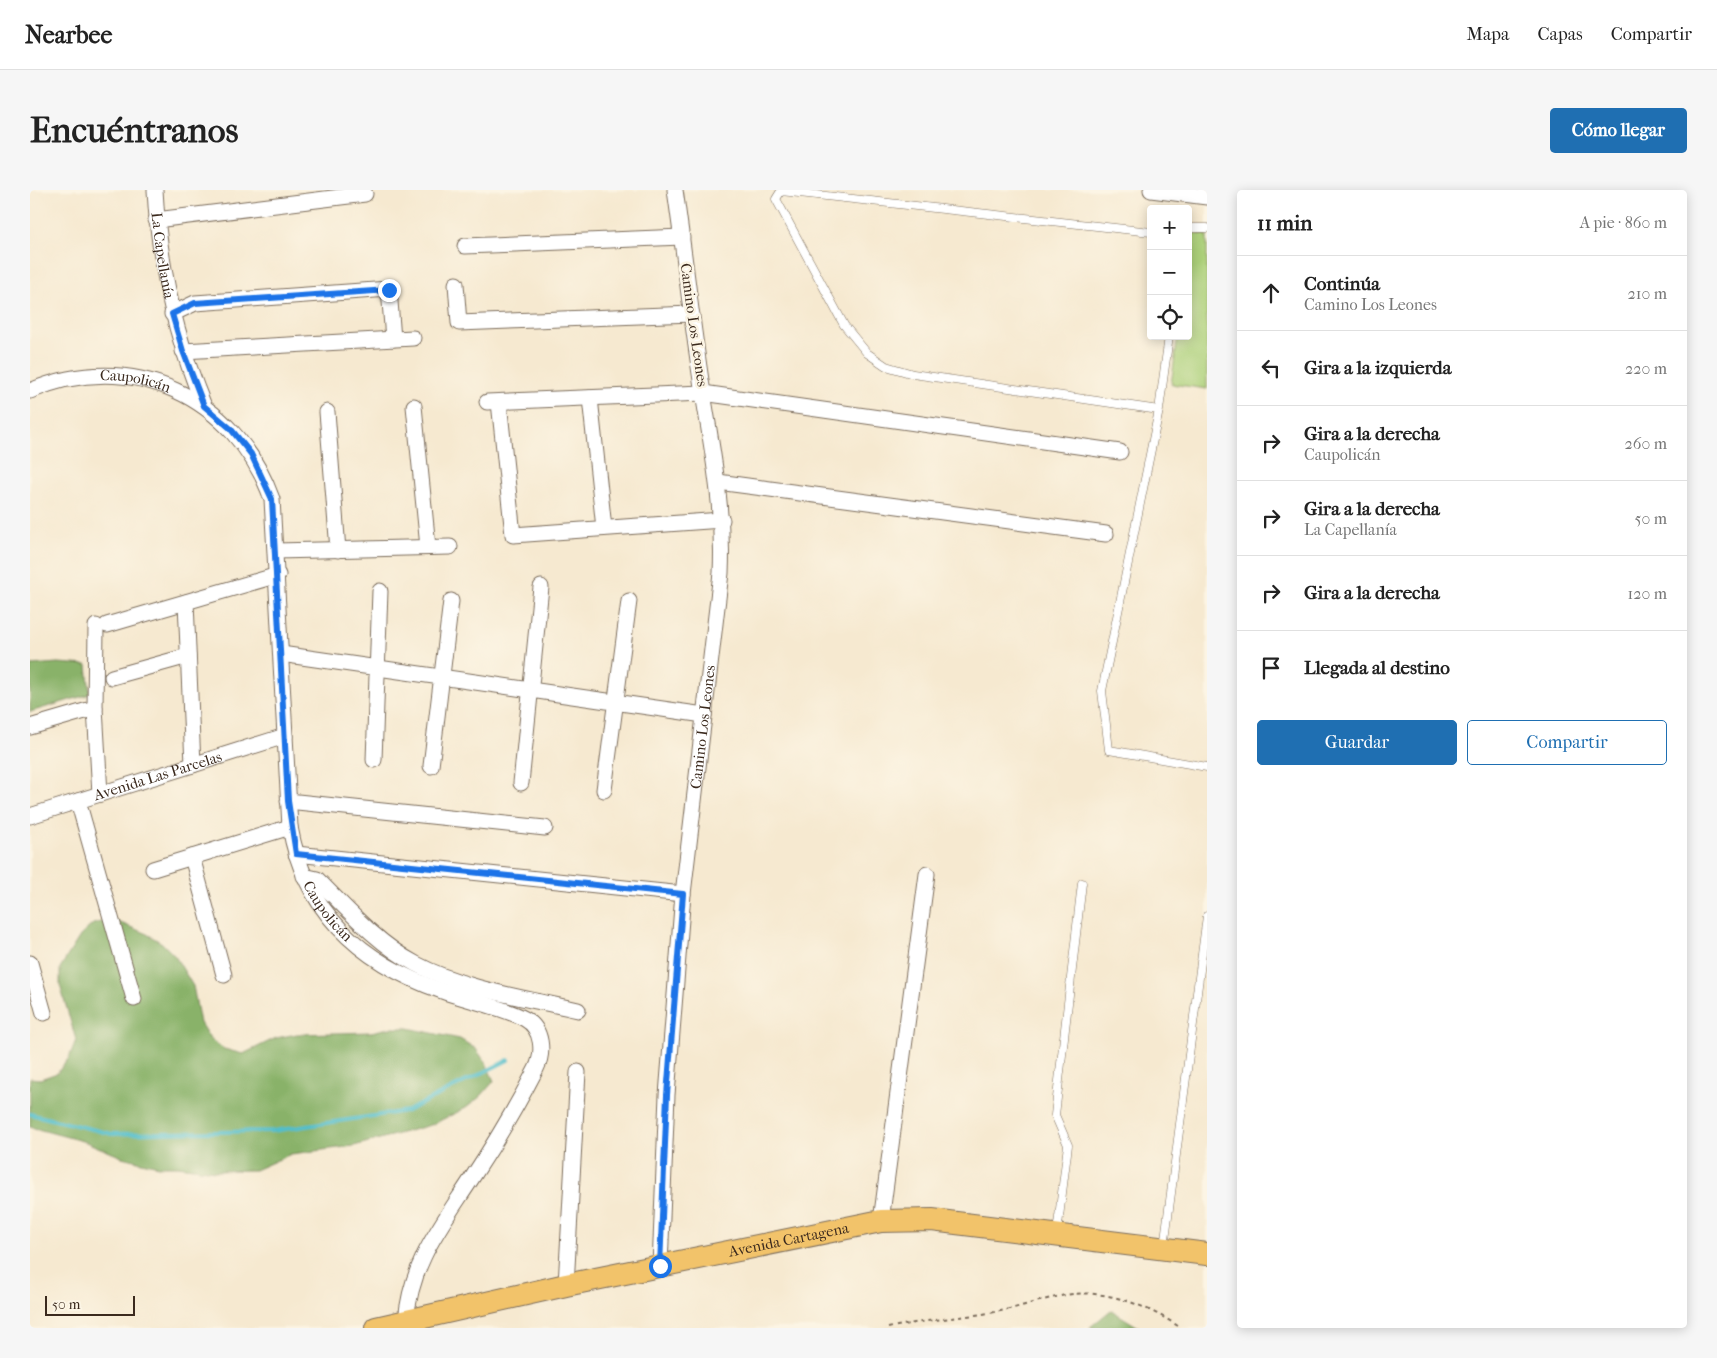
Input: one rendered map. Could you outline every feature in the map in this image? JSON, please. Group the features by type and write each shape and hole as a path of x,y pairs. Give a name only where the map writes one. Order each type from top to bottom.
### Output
{"main road":[{"name":"Avenida Cartagena","path":"376,1328 566,1285 881,1221 932,1220 1207,1254"}],"street":[{"name":"La Capellanía","path":"155,190 156,220 162,268 172,314 183,351 204,406"},
{"name":"Camino Los Leones","path":"660,1266 667,1095 683,894 721,573 722,520 675,190"},
{"path":"1151,190 1200,194"},
{"path":"156,220 365,194"},
{"path":"465,246 682,237"},
{"path":"456,284 459,324 692,314"},
{"path":"172,314 195,303 389,290 392,339"},
{"path":"183,351 413,338"},
{"name":"Caupolicán","path":"30,391 68,378 104,374 121,375 156,383 189,397 204,406 230,428 259,468 272,499 278,575 290,828 296,854 304,876 329,918 351,941 369,956 440,991 525,1019 535,1028 540,1041 539,1063 522,1097 423,1254 410,1291 406,1322"},
{"path":"722,520 513,535 493,402 703,393 1120,452"},
{"path":"590,398 604,528"},
{"path":"414,406 428,547"},
{"path":"327,412 338,550"},
{"path":"718,482 1106,534"},
{"path":"276,551 450,547"},
{"path":"100,794 95,708 102,625 278,575"},
{"path":"521,783 541,587"},
{"path":"374,760 380,591"},
{"path":"431,766 451,601"},
{"path":"604,790 629,601"},
{"path":"186,602 193,765"},
{"path":"281,654 704,715"},
{"path":"112,677 188,656"},
{"path":"30,727 95,708"},
{"name":"Avenida Las Parcelas","path":"30,816 285,736"},
{"path":"78,801 134,999"},
{"path":"288,801 545,828"},
{"path":"153,869 290,828"},
{"path":"296,854 683,894"},
{"path":"192,857 224,975"},
{"path":"881,1221 927,874"},
{"path":"304,876 317,879 386,944 416,964 457,980 501,993 578,1010"},
{"path":"30,963 44,1013"},
{"path":"566,1285 578,1072"}],"lane":[{"path":"1147,232 781,191 776,199 844,325 867,353 886,366 913,374 1158,410"},
{"path":"1192,228 1207,228"},
{"path":"1168,340 1158,410 1102,691 1109,750 1207,767"},
{"path":"1057,1235 1068,1145 1055,1115 1082,883"},
{"path":"1164,1248 1207,916"}],"path":[{"path":"888,1328 929,1320 1002,1310 1063,1295 1086,1293 1120,1299 1181,1328"}],"green space":[{"path":"1193,233 1207,235 1207,389 1171,384 1177,340 1192,340"},
{"path":"58,663 87,665 90,694 30,712 30,665"},
{"path":"111,919 147,934 162,943 175,956 193,986 200,1023 210,1039 224,1049 243,1054 276,1038 297,1034 371,1032 389,1028 408,1028 460,1039 476,1049 486,1063 494,1081 481,1096 466,1108 431,1125 354,1146 291,1154 255,1170 215,1171 178,1166 158,1166 122,1157 86,1142 30,1127 30,1078 40,1079 57,1073 69,1058 76,1040 60,985 60,968 80,936 93,924"},
{"path":"1111,1310 1140,1328 1089,1328"}],"waterway":[{"path":"30,1114 112,1134 273,1131 407,1111 508,1060"}],"route":[{"path":"389,290 195,303 172,314 183,351 204,406 218,416 241,440 259,468 272,499 288,801 290,828 296,854 683,894 667,1095 660,1266"}]}
